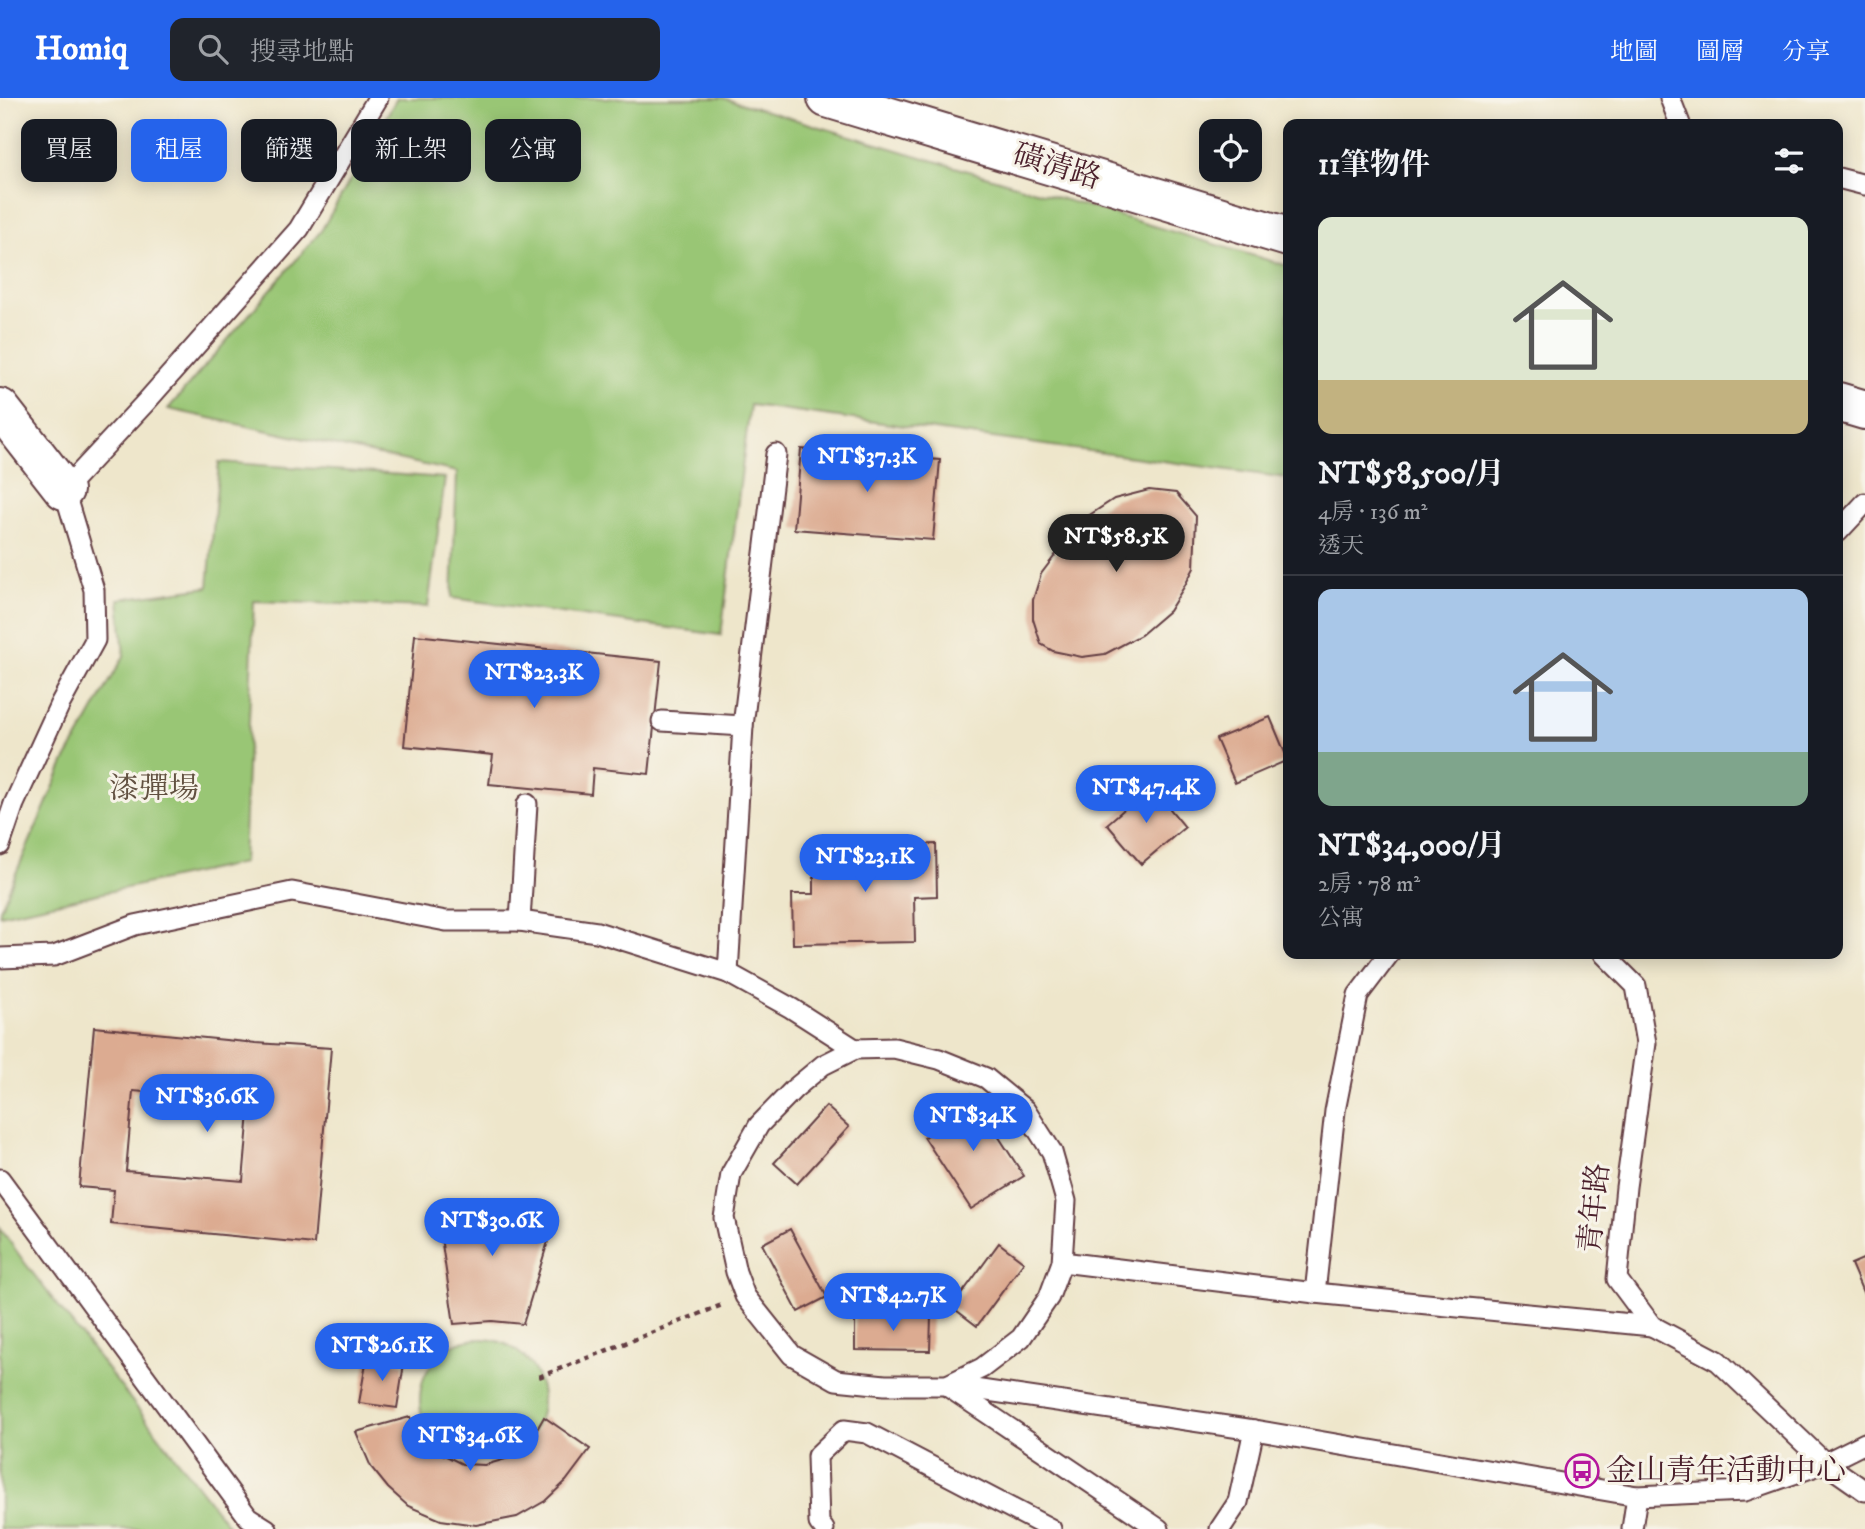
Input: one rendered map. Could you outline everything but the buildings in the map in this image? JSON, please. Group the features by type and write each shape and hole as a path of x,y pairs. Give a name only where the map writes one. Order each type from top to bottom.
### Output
{"street":[{"name":"磺清路","path":"827,98 1283,235"},
{"path":"0,408 64,490"}],"lane":[{"path":"0,845 15,804 60,704 95,640 94,590 64,490 299,229 378,98"},
{"path":"1670,98 1678,119"},
{"path":"1843,179 1865,185"},
{"path":"728,973 743,726 776,454"},
{"path":"1843,526 1865,503"},
{"path":"662,721 743,726"},
{"path":"520,921 527,804"},
{"path":"0,958 54,956 135,925 292,891 446,921 520,921 597,932 728,973 792,1008 855,1049"},
{"path":"1315,1293 1335,1111 1358,995 1385,959"},
{"name":"青年路","path":"1609,959 1636,986 1646,1043 1626,1187 1617,1279 1652,1326 1718,1361 1825,1463 1865,1492"},
{"path":"947,1385 982,1368 1021,1338 1049,1297 1062,1262 1066,1201 1052,1152 1025,1111 986,1078 939,1059 894,1048 855,1049 823,1065 794,1089 759,1125 731,1174 724,1219 736,1272 745,1296 792,1355 836,1380 885,1385 947,1385 1254,1430 1637,1496 1745,1491 1825,1463 1865,1443"},
{"path":"0,1179 248,1517 267,1529"},
{"path":"1062,1262 1315,1293 1652,1326"},
{"path":"947,1385 1159,1529"},
{"path":"824,1529 819,1523 817,1456 844,1430 867,1433 1051,1529"},
{"path":"1220,1529 1238,1502 1254,1430"},
{"path":"1632,1529 1637,1496"}],"path":[{"path":"539,1377 745,1296"}],"green space":[{"path":"397,98 723,98 1283,265 1283,477 750,405 721,635 452,598 457,472 168,409 321,231 351,178 351,182 471,182 471,119 385,119"},
{"name":"漆彈場","path":"219,462 445,478 428,607 254,601 243,863 0,915 64,763 124,656 119,599 208,587"},
{"path":"0,1228 25,1263 231,1529 0,1529"},
{"path":"481,1339 504,1344 524,1357 537,1377 542,1400 537,1423 524,1443 504,1456 481,1461 458,1456 438,1443 425,1423 420,1400 425,1377 438,1357 458,1344"}],"place":[{"name":"金山青年活動中心","path":"1582,1471"}]}
